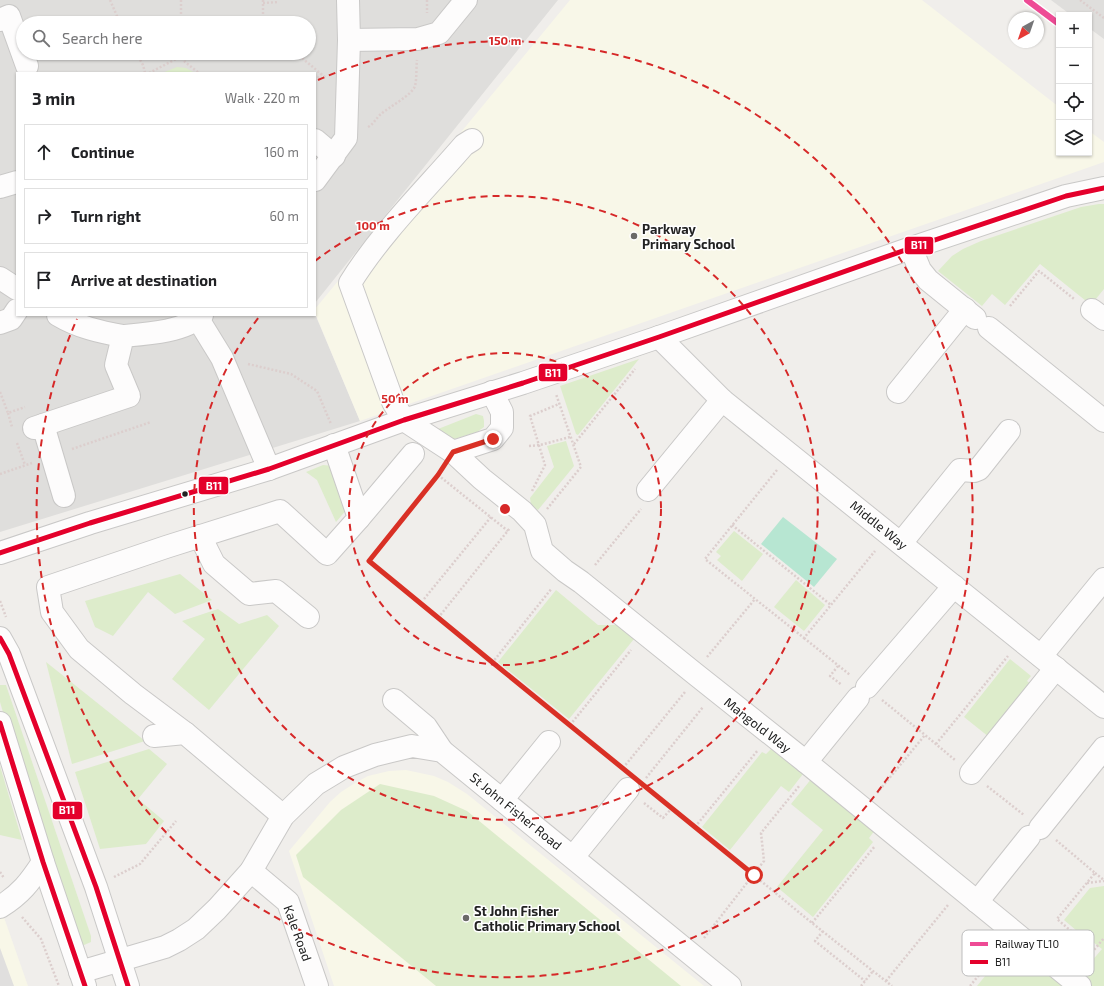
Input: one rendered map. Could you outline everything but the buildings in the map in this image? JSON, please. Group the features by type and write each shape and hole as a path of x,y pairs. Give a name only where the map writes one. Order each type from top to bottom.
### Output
{"street":[{"path":"316,179 340,147 348,97 348,0"},
{"path":"349,40 418,39 439,33 466,0"},
{"path":"0,20 9,16 16,35"},
{"path":"25,60 27,66"},
{"path":"316,140 340,147"},
{"path":"472,140 464,145 415,200 363,262 350,283 393,402 404,420 453,452 528,518"},
{"path":"0,188 16,182"},
{"path":"0,552 269,469 404,420 660,337 911,248 1066,196 1104,188"},
{"path":"911,248 920,270 928,280 1104,421"},
{"path":"0,278 16,288"},
{"path":"0,323 11,319 16,312"},
{"path":"60,316 67,321 98,332 123,336 163,332 200,317 222,358 269,469"},
{"path":"898,392 976,319"},
{"path":"64,496 52,456 38,426 129,396 116,365 123,336"},
{"name":"Middle Way","path":"660,337 722,400 1104,707"},
{"path":"453,452 493,439 502,428 502,412 492,392"},
{"path":"645,498 722,400"},
{"path":"895,538 960,470 974,471 979,469 1009,432"},
{"path":"337,444 359,518"},
{"path":"283,816 185,733 133,694 79,650 52,612 48,587 280,511 327,554 414,454"},
{"name":"Mangold Way","path":"528,518 542,551 644,634 810,765 1012,930"},
{"path":"200,536 214,564 249,594 276,591 308,617"},
{"path":"971,773 1104,579"},
{"path":"810,765 862,693 954,586"},
{"path":"0,638 9,654 96,887 128,986"},
{"path":"394,700 426,727 442,751"},
{"path":"0,723 83,979"},
{"path":"154,736 185,733"},
{"path":"502,800 550,742"},
{"name":"St John Fisher Road","path":"83,979 120,961 165,948 196,929 217,909 251,871 283,816 316,784 344,767 375,755 412,746 442,751 730,986"},
{"path":"969,895 1041,835 1104,748"},
{"path":"573,857 637,783"},
{"path":"6,903 28,885 44,862"},
{"name":"Kale Road","path":"251,871 288,902 317,986"},
{"name":"Mangold Way","path":"1067,976 1080,986"}],"path":[{"path":"110,0 117,16"},
{"path":"181,0 182,16"},
{"path":"1080,0 1104,18"},
{"path":"263,16 263,1 279,2"},
{"path":"340,147 373,125 379,115 410,93 415,86 418,39"},
{"path":"140,60 145,72"},
{"path":"150,72 171,60"},
{"path":"184,60 198,72"},
{"path":"304,60 348,97"},
{"path":"316,80 321,74"},
{"path":"1010,306 1039,271 1090,312 1098,314"},
{"path":"222,358 291,374 317,391 337,444"},
{"path":"573,444 638,366"},
{"path":"438,618 508,531 528,518 581,467 548,374"},
{"path":"0,392 8,413 27,406 38,426"},
{"path":"528,518 546,465 530,416 559,404"},
{"path":"0,474 150,422"},
{"path":"529,446 540,445 570,437"},
{"path":"453,452 438,475 369,561 623,768 637,783 663,818 672,808"},
{"path":"790,454 705,559 804,638 831,604 895,538"},
{"path":"438,475 508,531"},
{"path":"492,662 573,577 645,498"},
{"path":"424,599 491,517"},
{"path":"732,525 831,604"},
{"path":"623,768 755,599"},
{"path":"570,725 644,634"},
{"path":"936,744 1021,640"},
{"path":"637,783 716,691"},
{"path":"694,827 770,734"},
{"path":"692,954 764,862 761,833 810,765"},
{"path":"637,783 672,808 812,923 892,986"},
{"path":"96,887 140,864 176,821"},
{"path":"812,923 888,829"},
{"path":"1041,835 1104,880"},
{"path":"0,872 7,883 6,903 20,915 40,939 60,986"},
{"path":"1070,930 1057,919 1095,873"},
{"path":"1086,883 1104,880"},
{"path":"886,981 969,895"},
{"path":"823,931 815,941 865,981"},
{"path":"1098,946 1104,938"},
{"path":"861,986 873,971"},
{"path":"970,986 978,976"}],"shaded area":[{"path":"0,0 558,0 316,302 316,72 16,72 16,316 316,316 360,421 0,532"},
{"name":"Parkway Primary School","path":"570,0 922,0 1056,105 1056,156 1092,156 1092,133 1104,142 1104,162 360,421 316,315 316,308"},
{"path":"1051,0 1104,0 1104,39 1092,30 1092,12 1067,12"},
{"name":"St John Fisher Catholic Primary School","path":"406,770 434,776 448,782 467,794 704,986 334,986 289,851 330,802 341,792 368,776 389,771"},
{"path":"0,906 28,986 0,986"},
{"path":"0,948 14,986 0,986"}],"green space":[{"path":"177,67 186,68 193,72 164,72"},
{"path":"1104,204 1104,289 1091,305 1040,264 1005,305 992,294 982,306 938,271 952,256 981,241 1081,207"},
{"path":"639,359 578,435 576,434 560,386"},
{"path":"476,414 483,416 484,421 484,427 477,432 451,440 433,431"},
{"path":"566,441 574,466 538,510 531,505 530,498 554,467 547,446"},
{"path":"323,465 333,466 347,509 336,522 317,480 306,472"},
{"path":"783,517 837,559 814,587 761,544"},
{"path":"734,531 763,554 742,581 717,560 721,556 716,552"},
{"path":"180,574 212,600 175,614 148,592 113,636 95,627 85,601"},
{"path":"796,580 825,605 804,631 774,607"},
{"path":"556,590 598,625 617,625 634,639 569,719 498,662"},
{"path":"218,609 239,624 267,615 279,626 209,710 172,679 205,639 182,621"},
{"path":"1010,659 1031,676 1027,681 1031,684 989,737 964,717"},
{"path":"46,662 145,741 72,764"},
{"path":"0,685 6,685 91,936 91,942 84,945 78,943 18,763 0,702"},
{"path":"149,749 167,764 138,799 164,821 146,844 100,849 75,772"},
{"path":"771,749 803,774 789,792 781,786 730,850 702,827 762,752 766,754"},
{"path":"0,766 3,776 22,840 0,835"},
{"path":"812,778 875,830 869,838 873,842 813,917 777,887 823,830 791,804"},
{"name":"St John Fisher Catholic Primary School","path":"380,784 434,796 467,811 681,986 436,986 303,877 296,855 341,810"},
{"path":"1104,886 1104,986 1086,985 1085,976 1094,976 1094,958 1102,949 1094,943 1094,930 1076,930 1064,920 1090,888"},
{"path":"985,976 1051,976 1063,986 977,986"}],"rail line":[{"name":"TL10","path":"1027,0 1056,22"}],"transit line":[{"name":"B11","path":"0,553 90,523 269,469 404,420 523,383 659,337 911,248 1066,196 1104,188"},
{"name":"B11","path":"0,638 9,654 96,887 128,986"},
{"name":"B11","path":"0,723 43,862 85,986"}],"place":[{"name":"Parkway Primary School","path":"634,236"},
{"name":"St John Fisher Catholic Primary School","path":"466,918"}],"route":[{"path":"493,439 453,452 438,475 369,561 754,875"}]}
